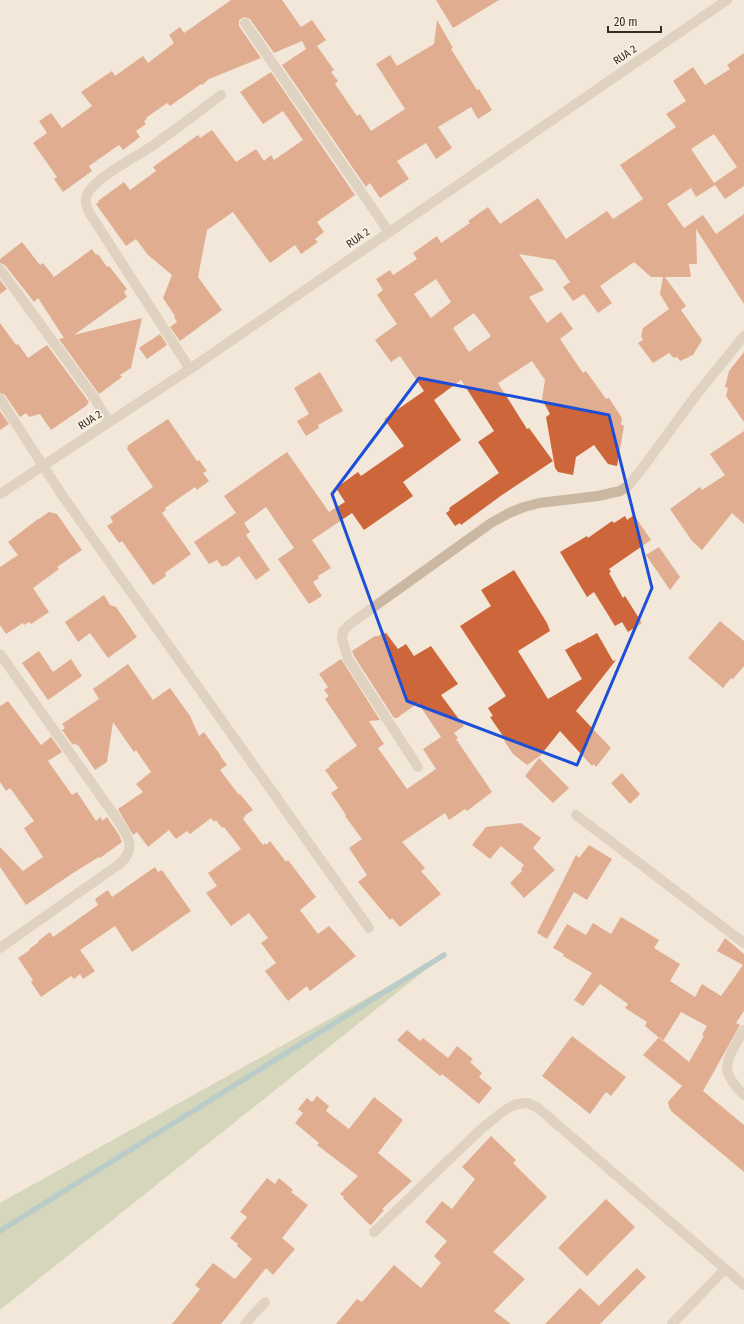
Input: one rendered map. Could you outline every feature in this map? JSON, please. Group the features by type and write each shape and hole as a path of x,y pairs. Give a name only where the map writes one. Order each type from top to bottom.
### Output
{"street":[{"name":"RUA 2","path":"0,494 190,368 727,0"},
{"path":"245,24 389,232"},
{"path":"190,368 94,220 88,209 86,198 88,191 99,181 154,145 221,95"},
{"path":"0,269 95,399 109,422"},
{"path":"418,767 348,659 344,650 342,639 343,631 370,609 491,523 509,513 539,503 598,496 620,490 629,485 697,394 744,336"},
{"path":"0,399 42,465 370,928"},
{"path":"0,654 117,819 126,834 130,846 128,856 118,865 0,948"},
{"path":"576,814 744,943"},
{"path":"744,1030 727,1060 726,1069 730,1079 744,1095"},
{"path":"374,1232 479,1131 508,1108 524,1103 538,1108 744,1285"},
{"path":"672,1324 725,1269"},
{"path":"245,1324 265,1302"}],"highlighted area":[{"path":"419,378 609,415 652,588 577,765 407,701 332,494"}],"green space":[{"path":"444,955 0,1310 0,1203"}],"building":[{"path":"231,0 282,0 301,27 312,20 326,40 317,46 334,70 331,72 338,81 335,84 357,116 360,114 371,131 405,109 376,64 390,55 397,66 434,44 437,20 453,48 451,49 477,90 479,89 492,110 478,119 471,107 438,127 452,148 436,159 426,143 397,161 409,179 380,198 370,183 366,187 282,65 306,49 302,41 274,53 250,19 244,17 239,20 239,26 261,58 209,79 170,106 167,103 146,118 147,119 144,121 146,124 136,131 140,137 123,150 119,145 89,166 92,171 63,192 54,179 57,177 33,143 47,133 39,121 51,113 62,128 92,106 81,92 112,71 115,76 143,56 148,63 174,43 169,35 180,27 184,33"},
{"path":"436,0 499,0 453,28"},
{"path":"744,53 744,186 725,199 715,185 696,197 691,188 667,204 684,228 703,215 716,234 744,214 744,304 696,229 697,264 689,264 691,277 665,277 686,306 681,310 702,340 693,355 680,361 677,357 674,358 669,353 653,363 638,343 643,340 641,336 643,328 669,309 660,294 663,277 651,277 634,262 600,286 612,303 598,313 584,294 573,301 563,287 570,282 555,260 519,254 544,290 529,297 547,323 561,312 573,329 560,339 583,373 586,371 606,399 609,398 622,418 621,424 624,426 617,466 608,464 594,445 576,457 573,475 558,472 555,468 546,417 550,414 542,399 545,380 532,361 498,383 527,429 529,428 553,461 502,495 461,525 460,523 455,526 446,513 450,510 449,508 499,473 478,442 494,431 461,380 434,400 461,440 403,482 413,496 364,530 352,513 312,540 331,568 318,576 319,578 313,582 322,596 309,604 278,559 294,548 266,507 244,523 250,532 246,535 270,570 256,580 239,556 226,566 225,565 222,567 217,560 209,564 194,542 236,513 224,496 287,452 329,512 345,502 336,488 358,472 361,476 404,446 384,419 424,391 400,356 391,362 375,340 397,324 377,295 383,290 376,279 390,270 393,275 417,259 413,253 437,236 441,243 470,223 468,221 488,207 500,224 538,198 566,239 607,211 613,219 643,199 620,165 676,127 666,114 686,101 673,81 693,67 705,85 730,69 727,65","holes":["714,134 737,167 714,183 691,149","436,279 451,302 431,318 414,294","474,313 491,336 469,352 453,328"]},
{"path":"271,72 355,195 317,222 324,232 315,239 318,242 301,254 295,245 270,263 233,212 207,230 198,277 222,310 180,341 170,327 177,322 174,317 175,316 163,298 172,275 148,255 136,239 126,246 96,204 124,182 130,190 156,171 153,167 198,135 200,138 212,130 236,162 256,149 264,161 271,155 274,160 303,140 283,111 263,124 240,92"},
{"path":"22,242 40,265 43,263 54,277 92,249 96,255 98,254 107,267 109,266 127,289 124,292 127,297 74,335 142,318 131,368 120,375 122,377 99,394 59,339 64,338 38,298 34,302 5,265 0,263 0,259"},
{"path":"0,280 7,289 0,294"},
{"path":"0,323 16,345 18,344 28,358 47,345 89,402 86,406 51,430 40,414 29,417 26,413 20,417 5,395 0,393"},
{"path":"160,334 167,345 147,359 139,348"},
{"path":"744,352 744,422 726,396 728,388 725,387 729,371"},
{"path":"320,372 343,411 318,425 319,428 306,436 297,421 309,414 294,388"},
{"path":"0,411 9,424 0,430"},
{"path":"168,419 197,461 199,460 207,471 203,473 209,481 197,490 195,487 165,508 166,510 162,513 191,554 165,573 166,576 153,585 122,541 119,543 107,526 113,522 110,517 153,487 127,449 127,446"},
{"path":"744,431 744,524 732,513 702,550 692,541 670,509 700,487 702,490 725,475 710,454"},
{"path":"49,512 57,514 82,550 57,567 59,569 33,588 49,612 31,624 29,622 24,625 23,623 6,634 0,625 0,567 18,555 8,542"},
{"path":"634,515 651,540 609,569 611,572 609,573 623,598 625,596 642,623 628,632 622,622 615,626 594,592 587,597 560,552 587,536 588,538 612,521 614,523 625,516 627,520"},
{"path":"659,547 680,577 670,590 646,555"},
{"path":"514,570 547,623 550,631 518,651 548,699 582,679 565,650 597,633 613,661 616,660 576,711 611,748 596,767 594,764 592,766 560,731 540,756 527,765 513,754 490,717 493,716 488,708 506,696 460,626 491,606 481,590"},
{"path":"104,595 110,605 116,607 137,637 108,658 90,633 78,642 65,622"},
{"path":"720,621 744,641 744,666 723,688 688,658"},
{"path":"386,633 398,649 406,644 414,656 431,646 458,684 441,695 464,726 454,733 458,738 456,739 492,792 467,811 465,809 449,820 445,813 402,842 425,868 421,871 441,894 400,927 392,918 390,920 358,882 367,875 349,848 362,839 345,816 346,815 331,793 338,788 325,770 357,746 325,699 329,696 324,690 328,687 319,674 341,659 380,720 369,721 384,744 378,748 407,789 436,769 423,749 441,737 418,703 397,718 394,718 354,656 352,651 375,636"},
{"path":"39,651 53,672 71,659 82,676 48,700 22,663"},
{"path":"128,664 153,700 170,688 190,716 199,736 204,732 227,765 220,770 239,795 240,794 253,810 244,816 245,817 243,819 263,845 265,843 266,845 270,841 286,862 288,860 316,897 300,910 318,934 329,926 356,956 310,991 307,986 288,1001 265,971 276,963 261,943 268,938 249,913 231,926 206,893 217,886 208,873 241,849 224,827 222,828 216,820 214,822 211,818 190,834 187,831 176,839 169,830 148,847 137,832 133,835 118,809 143,792 136,784 151,772 136,750 134,752 113,722 107,762 95,770 78,745 77,746 75,743 73,745 62,730 65,728 62,724 99,699 93,689"},
{"path":"8,701 41,745 51,737 62,752 48,761 72,795 77,792 96,821 101,817 102,821 107,817 122,842 100,858 99,857 73,873 26,905 0,867 0,847 23,871 43,857 24,828 34,821 10,788 6,791 0,782 0,706"},
{"path":"539,758 569,788 553,803 525,776"},
{"path":"622,773 640,794 630,804 611,783"},
{"path":"521,823 541,838 533,848 555,870 524,898 510,883 522,871 521,869 524,865 501,846 490,859 472,845 486,827"},
{"path":"589,845 612,859 587,900 574,892 547,939 537,933 576,855 579,858"},
{"path":"155,867 158,872 162,870 191,911 132,952 115,926 80,950 95,971 83,979 80,974 74,979 71,976 41,997 31,982 33,980 18,958 30,950 29,949 50,932 53,937 98,905 95,899 108,890 112,897"},
{"path":"621,917 659,940 654,948 680,964 670,981 695,997 702,984 721,996 743,965 717,951 725,938 744,954 744,1011 736,1023 740,1025 703,1091 744,1125 744,1172 671,1111 668,1102 682,1086 643,1055 659,1037 645,1026 647,1022 625,1008 628,1004 600,984 583,1006 574,1000 592,973 563,956 564,954 553,948 567,924 586,935 593,923 611,934","holes":["681,1012 707,1026 702,1035 704,1036 689,1062 663,1041"]},
{"path":"407,1030 420,1041 423,1038 448,1058 457,1046 473,1059 470,1062 482,1073 479,1077 492,1088 479,1104 442,1074 440,1076 397,1040"},
{"path":"572,1036 626,1077 611,1096 606,1092 590,1114 542,1076"},
{"path":"317,1096 329,1106 326,1111 349,1129 374,1097 403,1120 378,1153 412,1181 382,1209 384,1210 371,1225 340,1194 358,1176 317,1145 319,1143 295,1123 303,1113 298,1109 307,1098 312,1102"},
{"path":"491,1136 516,1160 513,1163 547,1197 493,1252 525,1279 494,1311 511,1324 336,1324 357,1299 362,1302 394,1265 421,1288 441,1263 434,1256 447,1241 425,1222 442,1201 452,1209 475,1179 462,1167"},
{"path":"267,1178 275,1184 279,1178 293,1190 291,1192 308,1205 282,1238 295,1249 273,1275 266,1268 221,1324 172,1324 200,1289 195,1285 213,1263 235,1279 252,1259 230,1238 247,1217 240,1212"},
{"path":"606,1199 635,1227 587,1276 558,1248"},
{"path":"637,1268 646,1277 600,1324 545,1324 580,1288 599,1306"}],"waterway":[{"path":"0,1231 444,955"}]}
